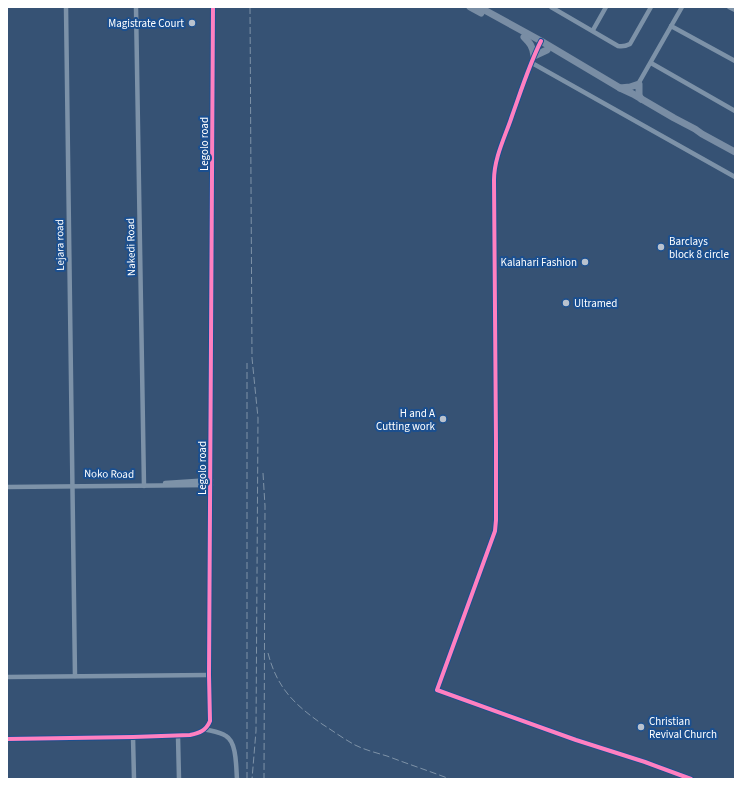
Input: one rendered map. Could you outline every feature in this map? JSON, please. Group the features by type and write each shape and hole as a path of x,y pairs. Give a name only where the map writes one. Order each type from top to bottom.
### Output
{"main road":[{"path":"470,7 524,37 540,43 547,50 632,96 694,132 702,134"},
{"path":"479,7 632,96 641,99 735,152"},
{"path":"524,37 533,48 534,56 547,50"},
{"path":"620,88 639,84 639,95 641,99"}],"street":[{"name":"Lejara road","path":"66,7 75,676"},
{"name":"Nakedi Road","path":"136,7 144,485"},
{"name":"Legolo road","path":"204,730 210,721 213,7"},
{"path":"551,7 558,9 622,47 630,44 651,7"},
{"path":"593,30 606,7"},
{"path":"632,96 682,7"},
{"path":"729,7 735,10"},
{"path":"671,26 735,61"},
{"path":"540,43 496,161 494,174 496,520 494,531 437,690 576,740 645,762 691,779"},
{"path":"532,63 735,177"},
{"path":"651,63 735,112"},
{"name":"Noko Road","path":"7,485 144,485 211,483"},
{"path":"7,677 209,675"},
{"path":"7,739 178,736 199,733 204,730 223,734 232,742 234,747 237,779"},
{"path":"178,736 179,779"},
{"path":"133,737 134,779"}],"railway":[{"path":"250,7 252,358 258,418 256,731 252,779"},
{"path":"247,363 247,779"},
{"path":"263,473 265,506 264,779"},
{"path":"268,653 276,676 288,694 295,702 322,724 359,747 450,779"}],"cycle path":[{"path":"7,739 190,735 202,731 210,721 213,7"},
{"path":"541,41 500,148 494,172 496,442 495,531 437,690 576,740 645,762 691,779"}],"place":[{"name":"Magistrate Court","path":"192,23"},
{"name":"Barclays block 8 circle","path":"661,247"},
{"name":"Kalahari Fashion","path":"585,262"},
{"name":"Ultramed","path":"566,303"},
{"name":"H and A Cutting work","path":"443,419"},
{"name":"Christian Revival Church","path":"641,727"}]}
